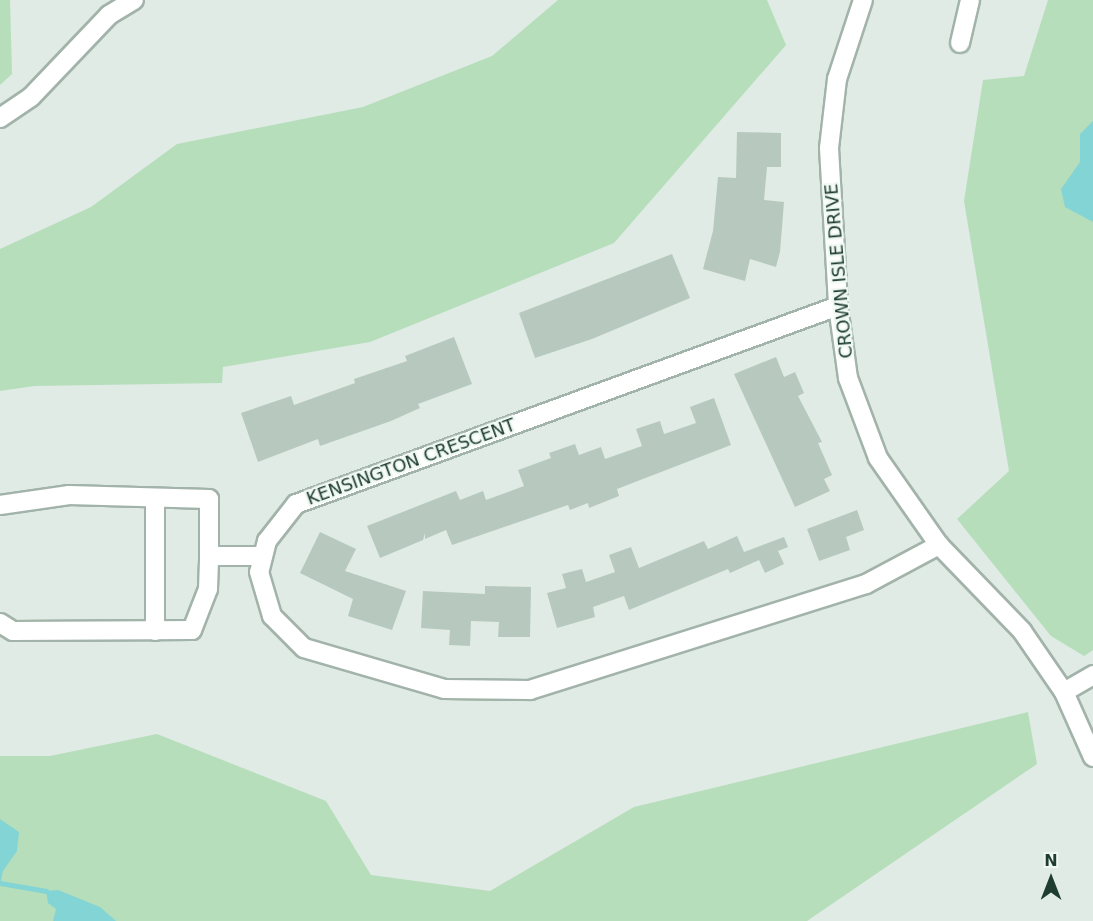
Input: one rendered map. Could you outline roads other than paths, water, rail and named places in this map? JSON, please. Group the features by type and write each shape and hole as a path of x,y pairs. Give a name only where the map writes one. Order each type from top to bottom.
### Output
{"street":[{"path":"0,118 31,97 109,15 134,0"},
{"name":"CROWN ISLE DRIVE","path":"863,0 837,79 829,148 838,306 848,378 878,458 939,544 1022,631 1064,692 1093,757"},
{"path":"960,43 970,0"},
{"name":"KENSINGTON CRESCENT","path":"838,306 296,504 267,541 259,572 272,616 304,648 444,688 530,690 866,584 939,544"},
{"path":"0,505 69,495 209,499 208,589 192,630 13,631 0,623"},
{"path":"155,498 155,631"},
{"path":"209,556 263,556"},
{"path":"1064,692 1093,675"}],"water":[{"path":"1093,121 1093,222 1065,207 1061,189 1080,162 1080,134"},
{"path":"0,819 19,832 17,851 3,871 0,885"},
{"path":"58,890 100,907 116,921 53,921 56,909 48,903 46,891"}],"waterway":[{"path":"0,883 46,891"}]}
